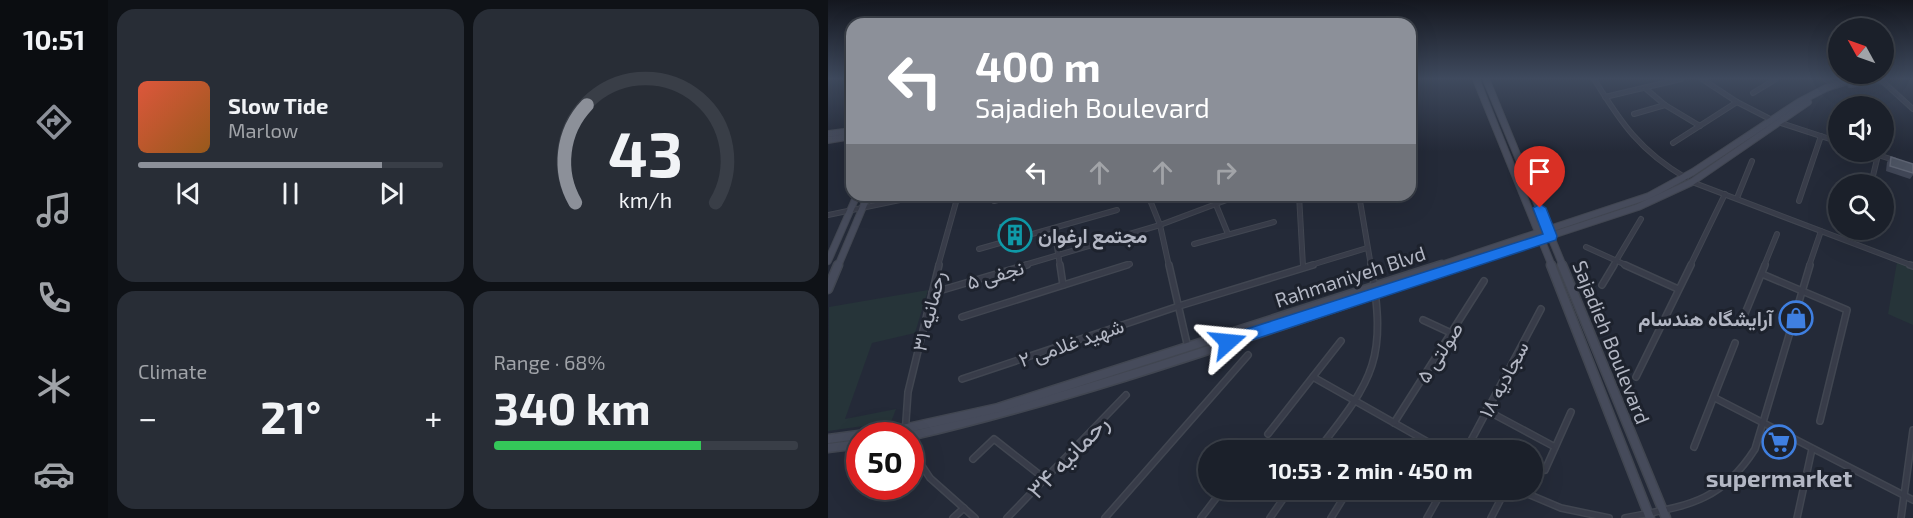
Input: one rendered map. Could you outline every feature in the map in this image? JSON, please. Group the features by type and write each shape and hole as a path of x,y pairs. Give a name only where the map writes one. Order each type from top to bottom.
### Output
{"main road":[{"name":"Sajadieh Boulevard","path":"1486,103 1649,516"},
{"name":"Sajadieh Boulevard","path":"1496,103 1665,515"},
{"name":"Rahmaniyeh Blvd","path":"1775,121 1796,103"},
{"name":"Rahmaniyeh Blvd","path":"924,433 996,416 1550,233 1634,203 1689,180 1775,121 1806,103"},
{"path":"828,135 846,132"},
{"path":"828,140 846,137"},
{"path":"828,261 854,201"},
{"path":"828,290 864,201"},
{"name":"Rahmaniyeh Blvd","path":"924,427 998,408 1189,351"},
{"name":"Rahmaniyeh Blvd","path":"828,439 846,437"},
{"path":"828,448 846,446"}],"street":[{"path":"1609,103 1643,151 1689,180 1913,266"},
{"path":"1673,143 1735,103"},
{"path":"1739,103 1775,121 1828,138"},
{"path":"1634,114 1665,105 1700,126"},
{"path":"1799,201 1821,136"},
{"path":"1894,160 1904,163"},
{"path":"1737,198 1752,161"},
{"path":"1636,377 1725,194"},
{"path":"828,215 894,201"},
{"name":"رحمانیه ۳۱","path":"906,422 932,293 956,201"},
{"path":"1150,201 1160,225 1189,351"},
{"name":"نجفی ۵","path":"932,293 1160,225 1223,201"},
{"path":"1299,201 1303,267"},
{"path":"1326,440 1356,402 1373,366 1379,338 1379,311 1360,201"},
{"path":"1217,203 1228,234"},
{"path":"979,249 1117,210"},
{"path":"1602,285 1641,219"},
{"path":"1194,244 1274,222"},
{"path":"1054,228 1063,285"},
{"path":"1625,518 1665,515 1690,505 1710,496 1743,468 1755,449 1764,424 1801,290 1821,231"},
{"path":"1744,316 1777,234"},
{"path":"1586,247 1678,289"},
{"name":"شهید غلامی ۲","path":"962,379 1179,306 1367,248"},
{"path":"962,317 1130,264"},
{"path":"1762,274 1847,310 1820,421"},
{"name":"صولتی ۵","path":"1394,423 1485,281"},
{"name":"سجادیه ۱۸","path":"1471,440 1541,309"},
{"path":"1423,320 1451,333"},
{"path":"1268,434 1341,341"},
{"path":"1694,447 1735,343"},
{"path":"1105,518 1248,355"},
{"path":"1313,377 1424,440"},
{"name":"رحمانیه ۳۴","path":"1007,518 1126,395"},
{"path":"1715,398 1913,500"},
{"path":"1486,410 1555,447"},
{"path":"1545,470 1571,412"},
{"path":"1901,518 1913,430"},
{"path":"973,459 994,439 1045,479"},
{"path":"1797,518 1812,449"},
{"path":"924,474 975,518"},
{"path":"1201,518 1215,500"},
{"path":"1271,517 1283,500"},
{"path":"1331,518 1342,500"},
{"path":"1427,518 1437,500"},
{"path":"1491,518 1500,500"},
{"path":"1539,500 1553,507 1586,516 1609,518"},
{"path":"953,518 964,508"}],"shaded area":[{"path":"1897,262 1913,268 1913,325 1888,314"},
{"path":"928,290 915,333 872,343 845,419 896,409 891,422 846,422 846,428 828,431 829,307"}],"building":[{"path":"1894,158 1913,164 1913,173 1890,166 1890,162 1894,162"},
{"path":"1017,219 1017,223 1000,227 1000,225"}],"place":[{"name":"مجتمع ارغوان","path":"1015,235"},
{"name":"آرایشگاه هندسام","path":"1796,318"},
{"name":"supermarket","path":"1779,442"}],"route":[{"path":"1228,342 1551,236 1540,208"}]}
